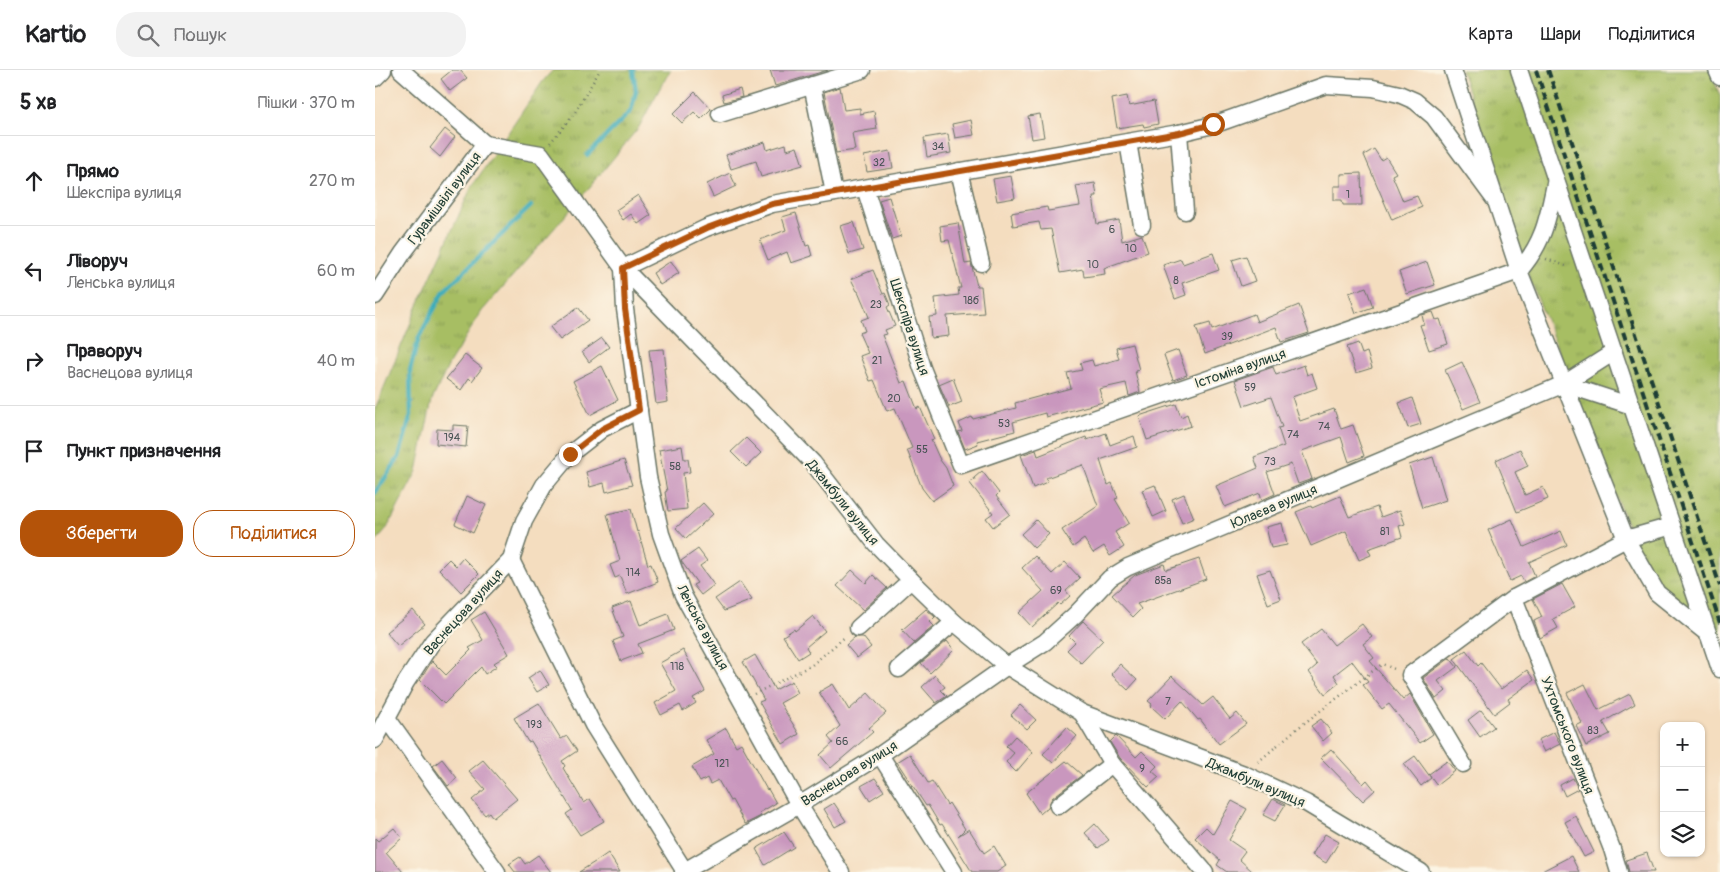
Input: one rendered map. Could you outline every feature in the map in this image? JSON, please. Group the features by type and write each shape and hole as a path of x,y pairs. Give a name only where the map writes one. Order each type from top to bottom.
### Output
{"street":[{"path":"375,78 383,70"},
{"name":"Гурамішвілі вулиця","path":"375,296 403,253 485,144 401,70"},
{"path":"720,114 862,70"},
{"path":"1453,70 1519,271 1626,539 1657,593 1708,634"},
{"path":"1519,70 1720,668"},
{"path":"1717,70 1720,77"},
{"path":"623,268 707,228 772,204 1179,133 1213,124 1328,77 1399,94 1415,101 1434,117 1495,200"},
{"path":"812,85 833,193"},
{"path":"1179,133 1185,212"},
{"path":"1128,142 1142,226"},
{"path":"485,144 541,154"},
{"name":"Джамбули вулиця","path":"541,154 623,268 813,463 876,544 954,622 1007,666 1081,713 1244,774 1306,802 1421,872"},
{"path":"959,172 981,263"},
{"path":"1519,271 1531,257 1547,224 1556,179"},
{"name":"Шекспіра вулиця","path":"865,188 922,368 961,465"},
{"name":"Ленська вулиця","path":"623,268 625,309 648,477 661,534 683,594 799,805 841,872"},
{"name":"Істоміна вулиця","path":"961,465 1519,271"},
{"name":"Юлаєва вулиця","path":"1007,666 1045,642 1076,614 1110,578 1128,567 1564,384 1614,352"},
{"path":"1564,384 1632,406"},
{"name":"Васнецова вулиця","path":"375,740 406,682 433,641 511,560 524,521 544,485 570,454 602,429 639,410"},
{"path":"1463,764 1410,675 1514,598 1626,539 1672,526"},
{"name":"Васнецова вулиця","path":"511,560 593,725 683,871 799,805 880,755 1007,666"},
{"path":"858,628 911,580"},
{"name":"Ухтомського вулиця","path":"1514,598 1612,849 1619,872"},
{"path":"899,669 954,622"},
{"name":"Джамбули вулиця","path":"1081,713 1112,764 1205,872"},
{"path":"387,718 497,872"},
{"path":"880,755 954,872"},
{"path":"1058,806 1112,764"}],"path":[{"path":"541,154 575,114 600,70"},
{"path":"1531,257 1553,260 1573,268 1591,282"},
{"path":"742,701 813,665 838,642 858,628"},
{"path":"1244,774 1294,731 1382,664"}],"green space":[{"path":"553,70 671,70 639,127 579,200 482,311 449,364 432,400 417,471 386,530 375,543 375,409 419,303 471,188 543,81"},
{"path":"1461,70 1710,70 1720,96 1720,650 1662,589 1634,542 1526,269"}],"building":[{"path":"452,70 460,70 467,78 450,91 441,79"},
{"path":"770,70 828,70 775,86"},
{"path":"840,87 844,110 860,108 860,114 874,111 877,129 852,133 855,150 836,153 824,92"},
{"path":"740,89 742,97 724,102 722,95"},
{"path":"695,92 711,109 701,119 694,112 682,123 673,114"},
{"path":"1127,96 1129,106 1154,101 1158,124 1144,127 1143,124 1117,128 1112,99"},
{"path":"1040,114 1044,137 1032,139 1028,116"},
{"path":"971,120 974,135 955,138 952,124"},
{"path":"445,129 455,137 440,157 430,148"},
{"path":"948,134 951,153 927,157 924,138"},
{"path":"765,142 767,150 786,144 787,150 797,147 803,165 761,177 756,161 731,169 726,155"},
{"path":"1374,149 1381,160 1386,157 1396,173 1392,175 1403,201 1417,196 1422,207 1392,220 1364,155"},
{"path":"890,151 893,168 867,172 864,156"},
{"path":"730,173 736,186 713,197 707,184"},
{"path":"1361,173 1362,205 1343,205 1342,200 1334,200 1334,186 1341,186 1341,174"},
{"path":"1011,176 1015,198 997,201 993,179"},
{"path":"1095,183 1097,196 1093,196 1097,224 1119,220 1122,241 1142,235 1148,252 1104,268 1105,274 1084,277 1083,269 1060,273 1051,229 1041,230 1039,222 1013,226 1011,213 1047,207 1048,211 1080,206 1076,186"},
{"path":"638,195 651,215 638,224 631,214 623,220 616,210"},
{"path":"889,197 901,236 892,239 879,200"},
{"path":"796,213 806,246 809,245 812,256 791,263 787,252 768,260 760,240 786,230 782,217"},
{"path":"854,222 863,250 849,254 840,226"},
{"path":"958,223 965,264 971,263 977,286 981,286 984,313 947,316 949,336 931,338 929,317 937,316 935,298 959,295 958,288 961,288 949,240 942,241 940,226"},
{"path":"1213,253 1219,270 1182,283 1186,295 1175,299 1163,265 1181,259 1183,264"},
{"path":"1246,256 1255,281 1241,286 1232,260"},
{"path":"671,261 679,273 660,285 653,273"},
{"path":"1427,262 1435,285 1407,294 1399,272"},
{"path":"873,270 890,305 887,307 895,326 885,330 887,334 882,335 901,383 906,381 917,409 920,407 934,439 931,440 953,486 932,501 922,488 907,450 912,448 895,408 887,411 874,380 870,381 860,356 868,353 859,333 865,331 861,320 869,317 851,279"},
{"path":"1366,287 1373,307 1356,313 1349,293"},
{"path":"1299,305 1309,333 1281,342 1276,327 1205,354 1196,327 1210,323 1212,330 1254,314 1257,322"},
{"path":"578,307 588,320 560,340 550,327"},
{"path":"1433,312 1436,320 1440,319 1448,344 1429,350 1420,325 1424,324 1422,315"},
{"path":"602,338 609,347 589,362 582,352"},
{"path":"1358,343 1362,354 1367,352 1372,368 1356,373 1347,347"},
{"path":"1132,344 1139,370 1135,371 1140,392 1129,396 1126,383 1099,389 1103,402 1046,417 1045,413 1013,422 1015,431 977,441 978,444 965,449 958,432 962,431 959,423 972,417 973,419 1016,408 1015,403 1071,388 1067,373 1082,370 1080,363 1092,360 1094,366 1119,359 1116,348"},
{"path":"664,349 668,402 656,404 649,350"},
{"path":"1178,350 1187,375 1173,380 1164,355"},
{"path":"465,355 482,368 472,381 469,378 461,390 446,379"},
{"path":"1462,362 1480,402 1463,409 1445,370"},
{"path":"1304,365 1307,375 1312,373 1317,388 1292,397 1300,421 1334,409 1341,429 1353,425 1364,456 1349,462 1341,437 1302,451 1312,479 1298,484 1291,464 1267,472 1275,494 1262,500 1260,493 1225,507 1216,486 1258,468 1254,457 1284,446 1278,428 1282,427 1271,397 1244,406 1235,380 1273,367 1276,375"},
{"path":"602,366 618,400 590,415 573,381"},
{"path":"953,378 962,402 949,407 939,384"},
{"path":"1412,398 1421,424 1408,428 1399,403"},
{"path":"1176,404 1181,417 1187,414 1191,426 1147,440 1139,416"},
{"path":"453,425 468,426 466,447 436,444 437,429 453,430"},
{"path":"1106,433 1110,445 1134,436 1137,447 1100,460 1108,485 1112,483 1118,498 1115,499 1129,523 1115,532 1124,547 1110,556 1104,546 1093,553 1084,539 1073,547 1062,530 1098,506 1083,465 1046,478 1047,482 1033,488 1021,455 1036,450 1038,456 1086,437 1087,440"},
{"path":"746,438 761,453 746,467 731,452"},
{"path":"682,446 684,459 688,459 690,472 683,473 687,509 668,511 665,492 667,491 659,450"},
{"path":"1520,449 1528,466 1515,472 1525,495 1543,487 1548,499 1517,512 1496,460"},
{"path":"1433,457 1446,500 1422,508 1409,465"},
{"path":"624,460 632,485 606,492 604,483 590,487 586,472"},
{"path":"982,471 999,493 996,496 1010,514 993,527 986,518 993,513 969,482 975,480 974,478"},
{"path":"1155,485 1166,511 1153,517 1142,490"},
{"path":"1184,494 1194,518 1182,523 1172,499"},
{"path":"467,496 486,505 473,533 455,524"},
{"path":"1340,496 1349,517 1377,507 1381,517 1400,510 1405,524 1399,526 1402,537 1368,549 1371,555 1359,560 1346,531 1311,546 1296,512 1311,506 1312,508"},
{"path":"703,503 713,514 686,539 676,528"},
{"path":"631,509 648,565 651,564 658,582 627,594 620,576 615,578 610,565 620,561 607,514"},
{"path":"1512,519 1524,547 1561,531 1567,545 1529,562 1535,576 1524,582 1521,576 1510,581 1488,530"},
{"path":"1036,520 1049,534 1034,548 1021,534"},
{"path":"1282,523 1287,545 1271,548 1266,527"},
{"path":"698,549 707,561 700,566 714,585 701,595 693,585 697,583 681,561"},
{"path":"1035,556 1052,574 1065,562 1080,578 1066,591 1070,596 1060,605 1058,603 1032,627 1019,613 1043,591 1022,568"},
{"path":"463,558 479,574 461,592 439,569 449,559 456,566"},
{"path":"1199,559 1206,579 1137,604 1141,609 1133,617 1112,595 1135,575 1164,564 1166,570"},
{"path":"852,570 866,583 873,575 887,588 863,610 837,586"},
{"path":"1270,570 1281,599 1268,604 1257,574"},
{"path":"740,582 752,600 724,611 715,599"},
{"path":"1562,584 1575,607 1553,619 1558,628 1540,638 1534,621 1542,617 1533,599"},
{"path":"631,601 640,625 668,614 674,630 638,644 642,653 621,661 613,641 623,637 612,608"},
{"path":"926,609 935,617 930,622 934,626 914,643 902,630"},
{"path":"413,610 425,624 398,646 386,632"},
{"path":"484,612 509,654 494,663 497,666 485,674 481,667 444,704 420,680 432,661 446,675 471,650 469,648 483,640 471,620"},
{"path":"813,616 825,631 806,647 809,652 798,659 783,636 794,629 795,631"},
{"path":"1083,621 1103,640 1081,663 1067,650 1075,642 1069,636"},
{"path":"1362,624 1372,637 1363,644 1374,658 1370,661 1403,700 1410,694 1433,734 1420,743 1389,704 1382,709 1363,685 1368,682 1352,661 1334,675 1339,683 1325,694 1309,672 1317,665 1301,644 1321,629 1334,645"},
{"path":"855,637 863,637 871,647 857,658 846,645"},
{"path":"947,641 954,650 930,673 921,663"},
{"path":"683,650 705,691 693,698 696,703 683,711 680,705 661,715 655,703 676,691 660,663"},
{"path":"1466,650 1478,666 1481,663 1501,689 1527,670 1534,680 1508,699 1510,702 1494,714 1454,659"},
{"path":"755,655 775,690 792,681 798,693 780,703 799,734 783,744 759,702 764,700 743,662"},
{"path":"1450,658 1457,667 1438,681 1446,691 1436,699 1423,678"},
{"path":"1120,664 1137,680 1128,690 1111,674"},
{"path":"540,670 549,685 537,692 528,678"},
{"path":"935,675 945,687 941,690 947,696 936,703 922,687"},
{"path":"1172,676 1203,705 1213,697 1230,719 1237,713 1246,724 1219,744 1200,719 1198,720 1182,701 1165,719 1148,701"},
{"path":"833,684 849,710 868,693 886,713 869,728 873,732 831,768 820,755 833,743 828,737 840,726 819,692"},
{"path":"1585,684 1598,710 1630,694 1635,704 1603,722 1610,734 1586,746 1576,726 1582,723 1567,693"},
{"path":"539,703 561,739 567,736 577,751 562,761 565,766 563,768 584,803 590,799 604,821 580,835 566,814 572,810 531,741 528,742 514,718"},
{"path":"1020,705 1036,720 1027,729 1011,715"},
{"path":"1481,710 1494,727 1480,737 1468,720"},
{"path":"1321,719 1332,733 1323,741 1311,726"},
{"path":"1067,727 1077,736 1053,763 1043,754"},
{"path":"726,728 736,746 741,743 776,803 759,813 761,816 745,824 718,780 710,784 707,778 700,782 692,767 714,754 706,740"},
{"path":"1554,732 1560,744 1544,752 1538,740"},
{"path":"1015,736 1033,752 1016,772 1006,762 1014,753 1006,746"},
{"path":"1116,736 1136,757 1142,751 1157,766 1152,771 1159,777 1148,787 1120,758 1110,742"},
{"path":"1331,749 1363,784 1367,780 1375,790 1363,801 1321,758"},
{"path":"910,754 928,783 932,781 947,805 949,803 965,829 958,836 969,829 984,853 994,846 1006,866 997,872 972,872 942,824 940,825 928,805 926,806 897,762"},
{"path":"1415,756 1431,778 1421,786 1404,764"},
{"path":"442,759 457,778 448,786 433,766"},
{"path":"483,760 517,799 493,818 489,812 485,815 472,800 485,789 469,771"},
{"path":"1066,761 1082,775 1052,798 1048,807 1040,814 1026,793"},
{"path":"1447,761 1455,771 1437,785 1429,774"},
{"path":"875,778 884,791 870,800 861,786"},
{"path":"1573,778 1578,789 1565,796 1560,785"},
{"path":"1273,799 1285,805 1275,821 1263,815"},
{"path":"1232,801 1247,809 1229,840 1245,851 1239,859 1253,872 1227,872 1217,865 1220,860 1195,838 1206,827 1213,834"},
{"path":"834,803 846,821 835,827 824,809"},
{"path":"1576,816 1594,852 1584,857 1565,822"},
{"path":"1095,824 1109,840 1098,848 1085,833"},
{"path":"394,828 402,838 386,852 403,872 375,872 375,838 378,841"},
{"path":"784,832 794,847 765,865 756,849"},
{"path":"1325,834 1339,842 1326,863 1312,855"},
{"path":"608,853 620,872 579,872 598,860"},
{"path":"1647,853 1654,872 1629,872 1626,860"},
{"path":"538,855 551,872 515,872 509,864 520,857 525,864"},
{"path":"1571,856 1579,872 1540,872"}],"waterway":[{"path":"587,155 631,111 636,91 633,70"},
{"path":"375,493 399,457 411,415 410,370 419,337 444,291 531,206"}],"railway":[{"path":"1536,70 1720,623"},
{"path":"1548,70 1720,586"}],"route":[{"path":"570,454 602,429 639,410 625,309 623,268 707,228 772,204 1179,133 1213,124"}]}
